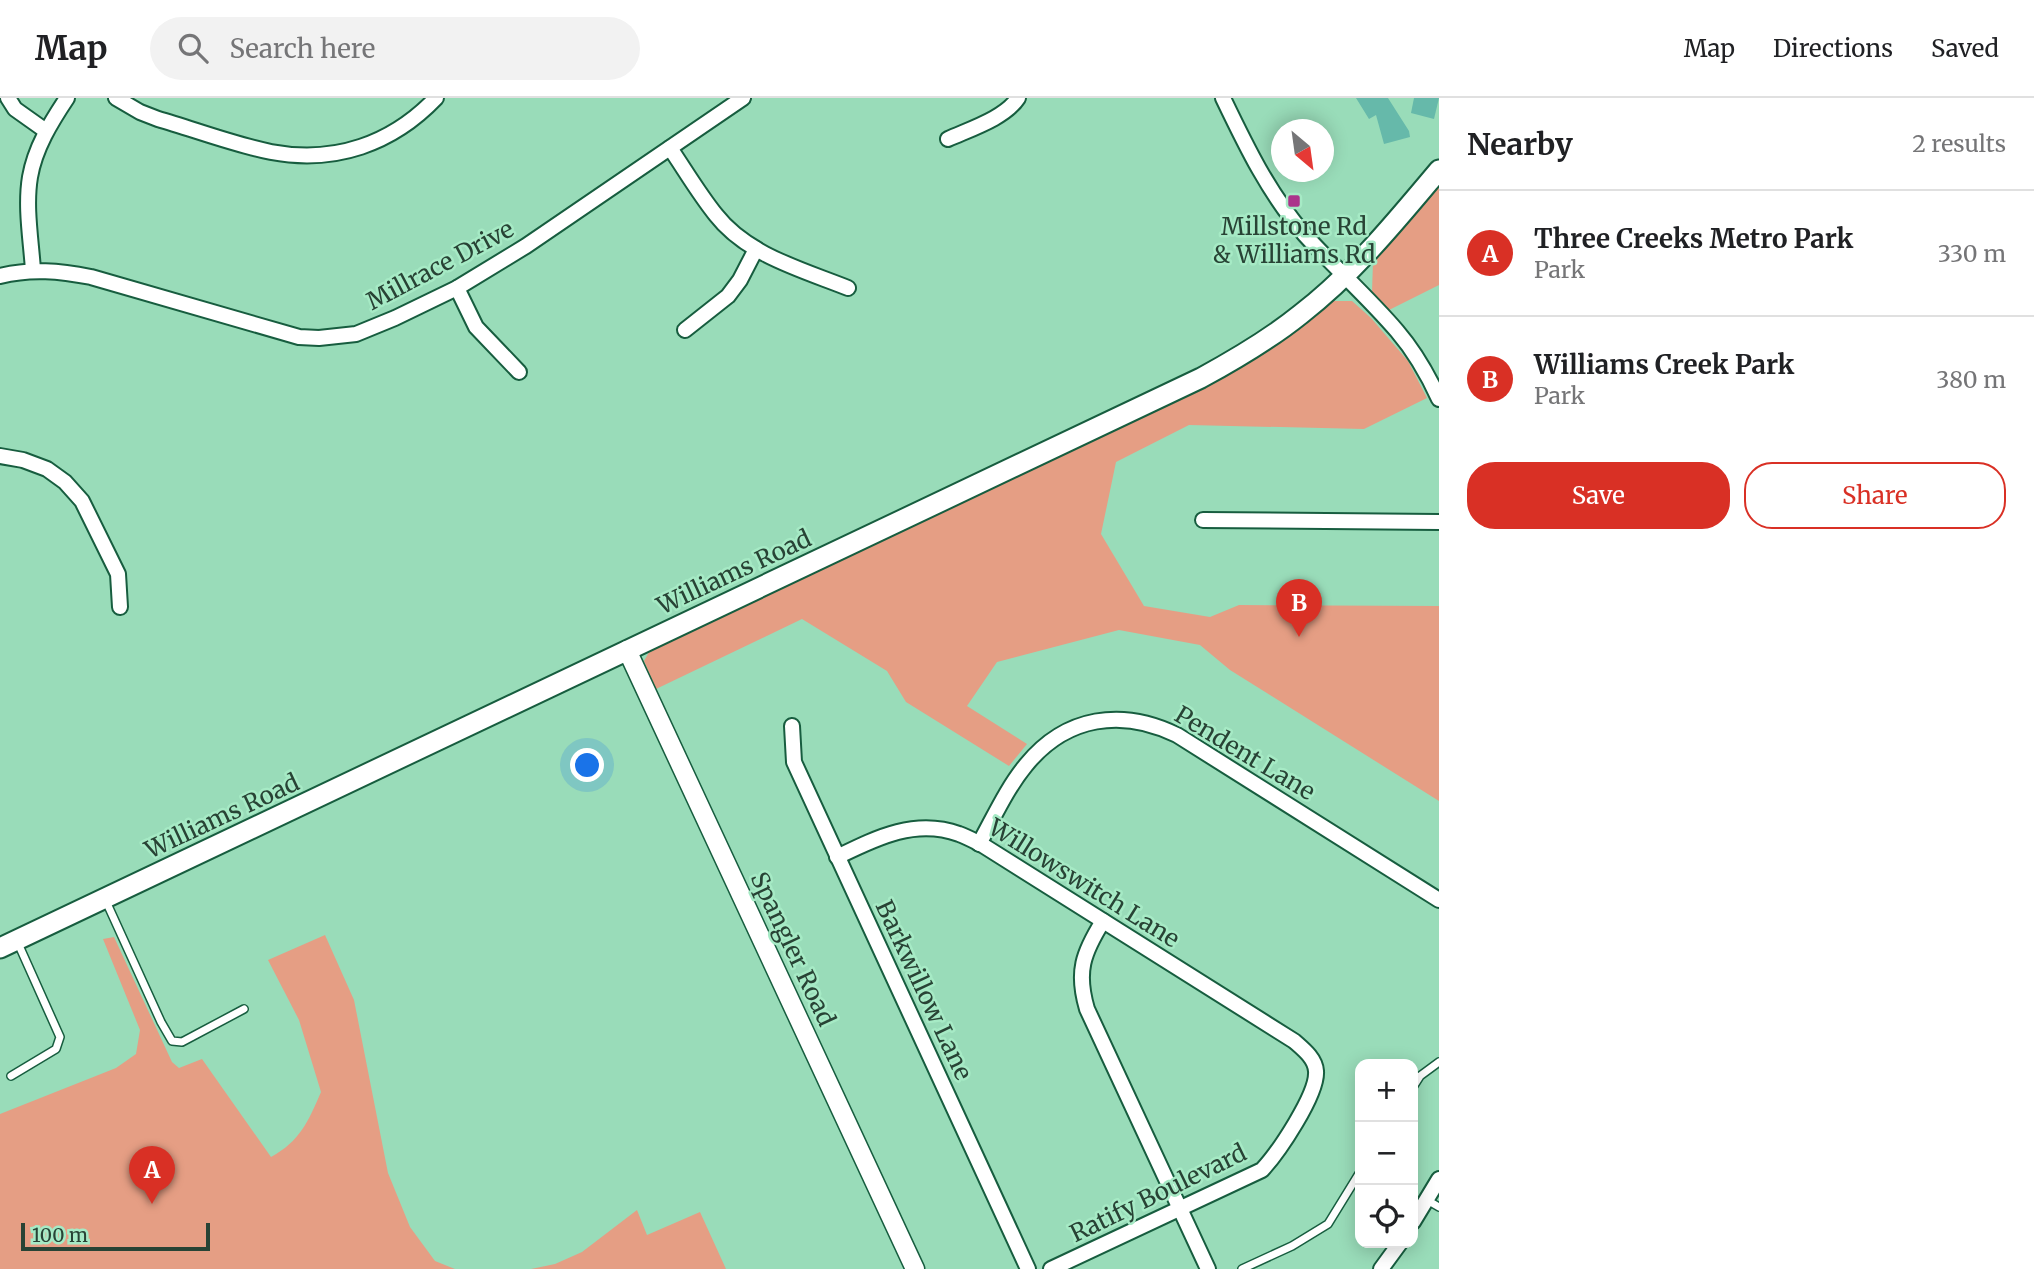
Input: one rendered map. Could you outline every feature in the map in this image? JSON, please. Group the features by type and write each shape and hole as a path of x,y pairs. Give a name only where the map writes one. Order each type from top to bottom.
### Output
{"main road":[{"name":"Williams Road","path":"8,944 1202,378 1245,354 1303,313 1365,256 1439,170"}],"street":[{"path":"8,98 15,109 46,131"},
{"path":"33,270 28,206 30,177 46,131 67,98"},
{"path":"116,98 158,119 270,152 316,155 360,148 384,138 407,125 436,98"},
{"name":"Millrace Drive","path":"0,276 33,270 61,271 92,277 299,337 356,334 457,288 526,246 670,148 727,103 743,98"},
{"path":"948,139 1003,114 1018,98"},
{"path":"1223,98 1273,193 1304,234 1398,332 1422,365 1438,395"},
{"path":"670,148 717,217 736,235 766,254 848,288"},
{"path":"685,330 729,296 757,249"},
{"path":"457,288 476,327 519,372"},
{"path":"0,456 23,460 47,469 65,482 82,501 118,574 120,607"},
{"path":"1203,520 1439,522"},
{"name":"Spangler Road","path":"627,650 915,1269"},
{"name":"Pendent Lane","path":"979,844 1018,776 1049,743 1061,735 1092,723 1137,721 1177,735 1439,900"},
{"name":"Barkwillow Lane","path":"792,726 794,762 1028,1269"},
{"name":"Willowswitch Lane","path":"837,857 877,838 908,828 924,827 950,831 979,844 1294,1041"},
{"path":"1103,921 1083,957 1082,993 1208,1269"},
{"name":"Ratify Boulevard","path":"1051,1269 1262,1170 1277,1153 1308,1101 1315,1079 1314,1063 1294,1041"},
{"path":"1418,1217 1433,1203 1439,1179"},
{"path":"1390,1267 1398,1248"}],"lane":[{"path":"104,899 160,1021 172,1041 181,1042 244,1009"},
{"path":"8,944 60,1037 56,1049 11,1076"},
{"path":"1418,1079 1439,1062"},
{"path":"1242,1269 1292,1246 1328,1224 1355,1180"}],"shaded area":[{"path":"1439,185 1439,285 1389,310 1372,292 1373,262"},
{"path":"1333,301 1352,301 1371,318 1408,361 1427,398 1364,429 1189,425 1116,462 1101,534 1144,606 1210,617 1239,605 1439,606 1439,801 1230,670 1200,645 1119,630 997,662 967,706 1027,744 1009,766 906,702 887,671 802,619 656,689 644,661 653,645 1202,386 1256,358 1303,326"},
{"path":"325,935 354,1000 388,1173 410,1227 435,1261 455,1269 0,1269 0,1114 116,1068 136,1054 140,1030 103,939 114,937 172,1062 179,1068 202,1059 271,1157 302,1130 321,1092 299,1020 268,960"},
{"path":"637,1210 647,1235 700,1212 726,1269 531,1269 555,1264 582,1252"}],"building":[{"path":"1356,98 1388,98 1410,137 1384,144 1376,115 1369,119"},
{"path":"1414,98 1439,98 1434,119 1411,113"}],"place":[{"name":"Millstone Rd & Williams Rd","path":"1294,201"},
{"name":"Williams Creek Park","path":"1299,637"},
{"name":"Three Creeks Metro Park","path":"152,1204"}]}
